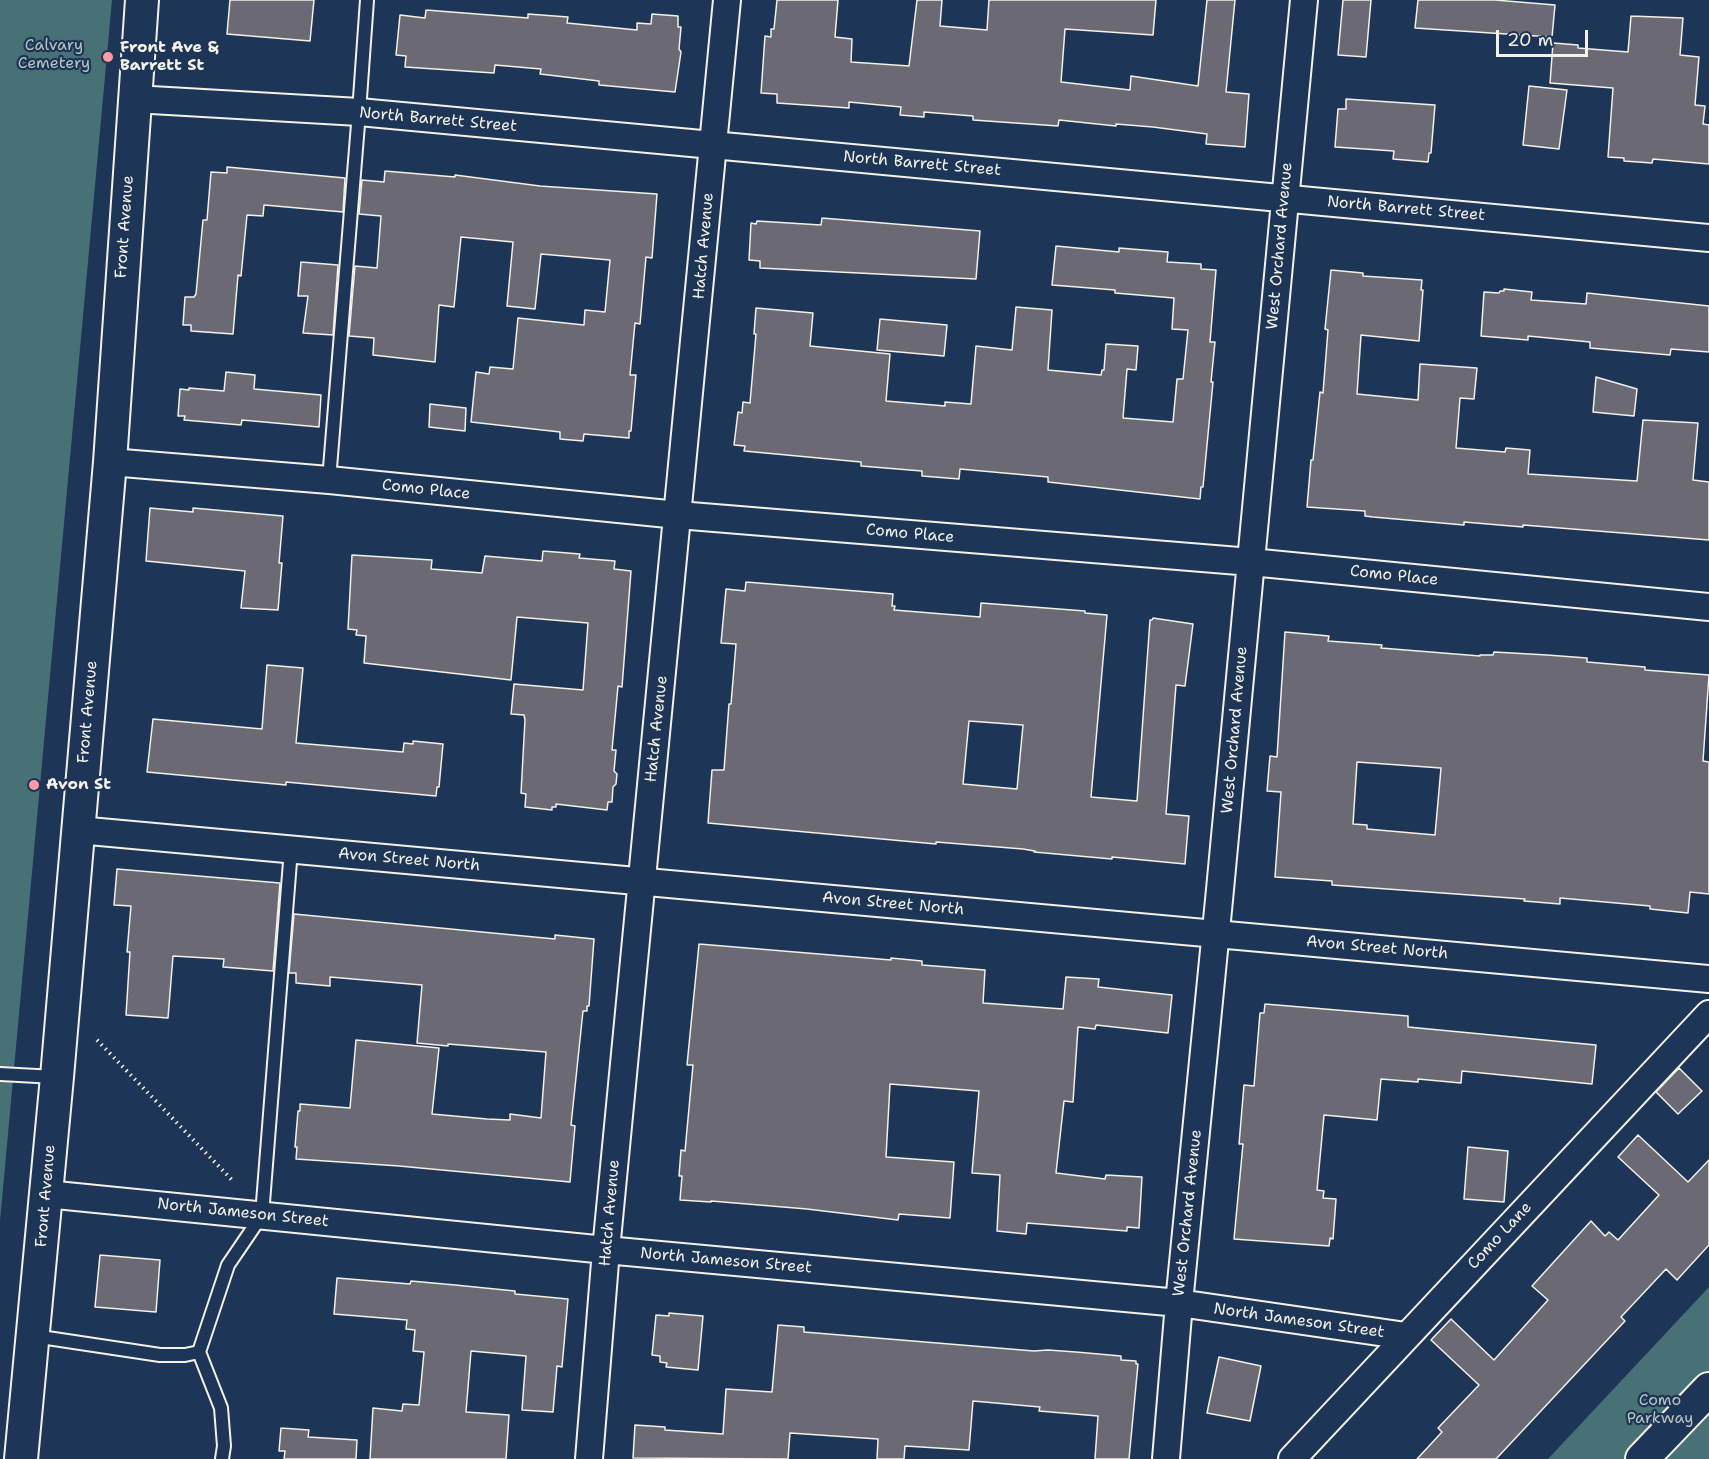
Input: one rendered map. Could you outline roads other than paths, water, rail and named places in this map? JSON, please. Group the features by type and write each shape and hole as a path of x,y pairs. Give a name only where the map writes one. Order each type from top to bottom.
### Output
{"street":[{"name":"Front Avenue","path":"21,1459 57,1077 110,462 142,0"},
{"name":"Hatch Avenue","path":"589,1459 606,1250 727,0"},
{"name":"West Orchard Avenue","path":"1166,1459 1304,0"},
{"name":"North Barrett Street","path":"134,99 359,112 1709,238"},
{"name":"Como Place","path":"110,462 329,480 678,515 1251,562 1709,607"},
{"name":"Avon Street North","path":"78,830 1709,979"},
{"name":"Como Lane","path":"1292,1459 1709,1014"},
{"name":"North Jameson Street","path":"46,1194 606,1250 1179,1303 1406,1336"},
{"path":"1642,1459 1709,1389"}],"lane":[{"path":"329,480 367,0"},
{"path":"222,1459 224,1446 221,1408 199,1352 228,1265 262,1215 291,849"},
{"path":"0,1074 57,1077"},
{"path":"32,1336 160,1355 185,1355 199,1352"}],"place":[{"name":"Front Ave & Barrett St","path":"108,57"},
{"name":"Avon St","path":"34,785"}],"park label":[{"name":"Calvary Cemetery","path":"54,55"},
{"name":"Como Parkway","path":"1660,1410"}]}
